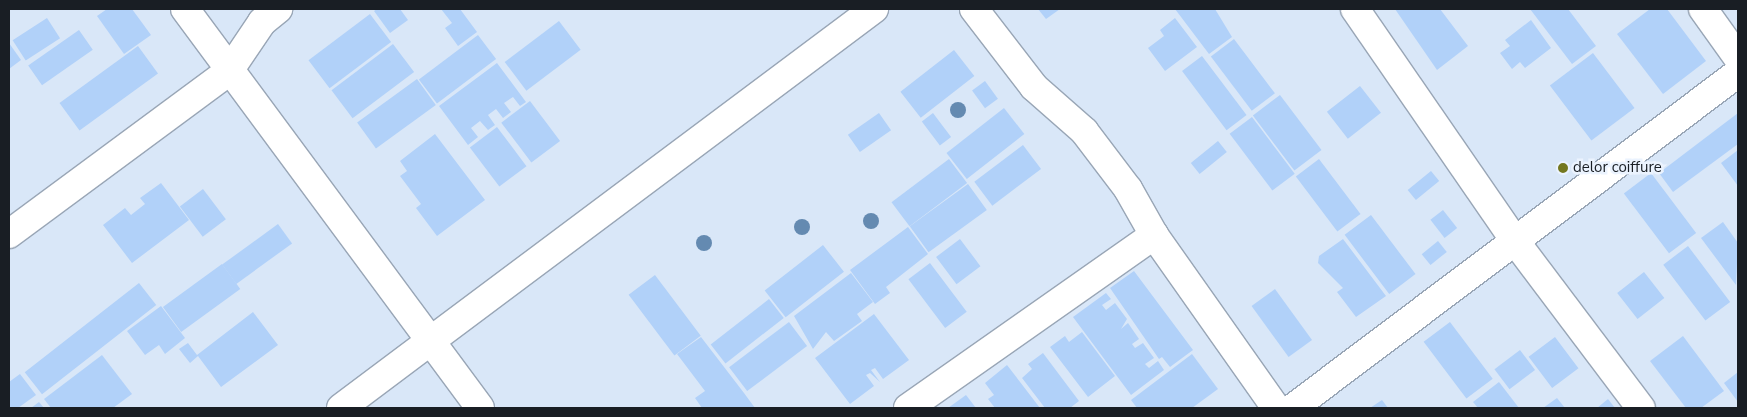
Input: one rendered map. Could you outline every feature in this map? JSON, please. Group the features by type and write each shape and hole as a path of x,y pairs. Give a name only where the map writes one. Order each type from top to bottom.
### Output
{"street":[{"path":"185,9 229,71 432,338 480,408"},
{"path":"9,234 229,71 262,22 278,9"},
{"path":"341,408 432,338 874,9"},
{"path":"1355,9 1515,241 1641,408"},
{"path":"1703,9 1738,58"},
{"path":"979,10 1034,87 1084,131 1128,189 1154,235 1276,408"},
{"path":"1293,408 1738,73"},
{"path":"908,408 1154,235"}],"building":[{"path":"107,9 132,9 151,35 124,54 97,16"},
{"path":"377,9 400,9 408,20 390,33 374,11"},
{"path":"441,9 460,9 477,32 458,46 445,28 452,23"},
{"path":"1038,9 1060,9 1046,19"},
{"path":"1175,9 1215,9 1232,37 1209,54"},
{"path":"1395,9 1440,9 1468,46 1437,70"},
{"path":"1530,9 1568,9 1596,46 1572,64"},
{"path":"1650,9 1667,9 1706,61 1663,94 1617,34"},
{"path":"370,14 391,42 330,88 309,60"},
{"path":"47,18 60,38 26,60 13,40"},
{"path":"1175,18 1197,47 1165,71 1148,48 1164,36 1160,30"},
{"path":"1531,20 1551,48 1525,68 1520,62 1512,69 1500,53 1510,46 1505,40"},
{"path":"559,21 581,50 526,91 505,62"},
{"path":"79,30 93,50 42,85 28,66"},
{"path":"478,35 496,59 437,103 419,80"},
{"path":"1234,39 1275,93 1252,111 1211,56"},
{"path":"9,43 21,60 9,69"},
{"path":"393,44 414,72 353,118 332,90"},
{"path":"138,46 158,74 80,131 60,103"},
{"path":"954,50 974,76 921,118 900,92"},
{"path":"1593,53 1635,108 1591,141 1550,85"},
{"path":"1202,56 1247,115 1227,130 1182,71"},
{"path":"497,63 526,102 520,106 513,97 504,103 511,112 503,118 496,109 488,115 495,125 488,130 480,121 471,128 478,137 468,145 439,106"},
{"path":"417,79 436,105 376,148 357,122"},
{"path":"985,81 998,99 985,108 972,90"},
{"path":"1360,86 1381,113 1348,139 1327,112"},
{"path":"1280,95 1322,150 1294,171 1253,115"},
{"path":"530,101 560,141 531,163 501,123"},
{"path":"1004,108 1024,134 967,179 946,153"},
{"path":"879,113 891,130 860,152 848,135"},
{"path":"933,113 951,137 940,145 922,121"},
{"path":"1738,113 1738,144 1673,192 1659,173"},
{"path":"1252,117 1295,174 1272,191 1230,134"},
{"path":"497,127 526,166 499,187 470,147"},
{"path":"435,134 485,200 437,236 416,208 421,204 400,176 407,171 400,161"},
{"path":"1218,141 1227,152 1200,174 1191,163"},
{"path":"1023,145 1041,169 992,206 974,182"},
{"path":"1738,150 1738,186 1721,163"},
{"path":"949,159 967,183 910,226 891,202"},
{"path":"1319,159 1361,214 1337,232 1296,176"},
{"path":"1431,171 1439,181 1416,200 1408,190"},
{"path":"1651,173 1696,233 1669,253 1624,193"},
{"path":"161,183 189,220 132,263 103,225 125,208 131,215 145,204 140,198"},
{"path":"968,184 987,210 929,252 910,226"},
{"path":"203,189 226,219 203,237 180,206"},
{"path":"1443,210 1457,228 1445,238 1430,220"},
{"path":"1371,215 1416,274 1389,294 1345,235"},
{"path":"1723,222 1738,243 1736,285 1701,238"},
{"path":"278,224 292,243 236,284 222,265"},
{"path":"908,227 928,254 886,287 890,293 875,304 850,270"},
{"path":"960,239 980,266 957,284 936,257"},
{"path":"1343,239 1386,296 1356,317 1337,292 1343,288 1318,263 1319,256"},
{"path":"1438,241 1447,252 1430,265 1422,254"},
{"path":"823,245 844,272 786,317 765,291"},
{"path":"1688,246 1730,302 1705,321 1663,265"},
{"path":"930,263 967,312 945,328 908,279"},
{"path":"222,264 240,289 181,332 163,307"},
{"path":"1134,271 1193,350 1170,367 1162,357 1159,359 1110,288"},
{"path":"1644,272 1664,298 1638,319 1617,293"},
{"path":"851,273 873,302 857,314 862,321 834,341 826,332 813,349 794,316"},
{"path":"655,275 701,336 674,356 629,295"},
{"path":"139,283 156,305 42,394 25,372"},
{"path":"1275,289 1312,340 1289,357 1252,306"},
{"path":"1106,293 1111,299 1102,305 1106,310 1115,303 1127,319 1121,329 1128,323 1139,339 1132,344 1135,348 1143,343 1154,358 1145,364 1149,368 1158,361 1164,370 1131,395 1073,317"},
{"path":"769,299 784,318 725,363 711,345"},
{"path":"161,306 185,338 165,354 159,345 145,355 127,331"},
{"path":"253,312 278,345 221,387 198,356 190,363 179,349 188,343 197,355"},
{"path":"874,314 909,360 883,379 875,368 871,370 880,382 870,373 866,375 874,386 850,404 815,358"},
{"path":"789,322 807,346 747,391 729,367"},
{"path":"1450,322 1493,379 1466,399 1424,342"},
{"path":"1082,332 1115,376 1088,397 1050,347 1065,336 1069,342"},
{"path":"1683,336 1724,391 1701,408 1686,408 1650,361"},
{"path":"701,337 755,408 702,408 695,398 705,391 677,354"},
{"path":"1555,337 1578,368 1552,388 1529,357"},
{"path":"1520,350 1535,370 1509,389 1494,369"},
{"path":"1043,353 1079,401 1070,408 1045,408 1022,378 1032,369 1028,364"},
{"path":"1192,354 1218,389 1192,408 1137,408 1131,400"},
{"path":"102,355 132,394 113,408 51,408 44,399"},
{"path":"1007,365 1040,408 995,408 988,399 994,395 985,383"},
{"path":"1738,372 1738,402 1724,383"},
{"path":"20,374 36,395 18,408 9,408 9,382"},
{"path":"1499,382 1519,408 1478,408 1473,402"},
{"path":"966,395 976,408 948,408"},
{"path":"1557,398 1565,408 1543,408"},
{"path":"1608,399 1615,408 1597,408"},
{"path":"1382,400 1388,408 1370,408"},
{"path":"39,402 44,408 31,408"}],"place":[{"name":"delor coiffure","path":"1563,168"}]}
